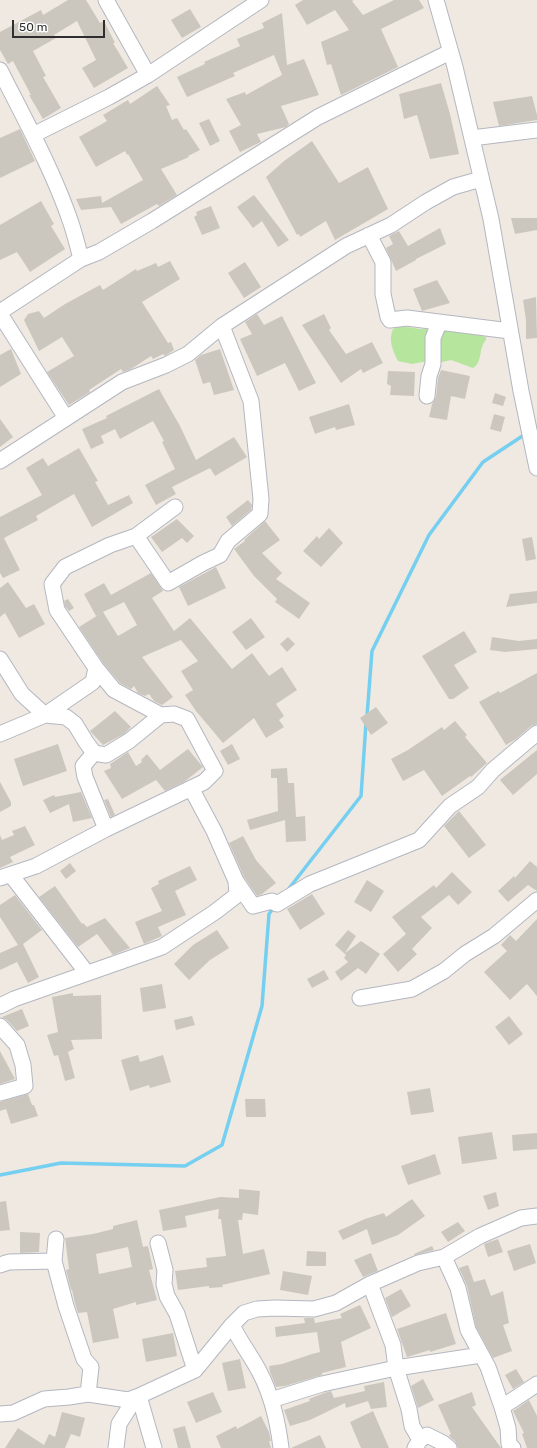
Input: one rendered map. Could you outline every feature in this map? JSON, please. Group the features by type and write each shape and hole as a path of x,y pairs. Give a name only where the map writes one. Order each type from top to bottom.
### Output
{"street":[{"path":"106,0 148,74"},
{"path":"33,135 148,74 261,0"},
{"path":"436,0 472,138 491,219 521,391 537,468"},
{"path":"66,418 0,313 81,259 99,252 152,221 318,117 450,52"},
{"path":"0,70 33,135 56,185 71,223 81,259"},
{"path":"472,138 537,130"},
{"path":"0,461 122,382 166,365 188,354 222,326 346,246 391,225 426,202 453,187 481,179"},
{"path":"369,235 383,262 383,294 390,320 407,318 510,331"},
{"path":"427,396 429,376 433,364 433,338 437,328 437,322"},
{"path":"136,536 168,583 203,562 220,555 228,541 260,514 261,499 251,401 222,326"},
{"path":"87,973 5,876 36,866 106,829 204,782 215,770 187,719 174,714 161,715 114,690 96,668 57,610 52,584 65,567 110,544 136,536 175,507"},
{"path":"0,660 22,694 45,714 66,717 75,724 94,753 106,755 129,741 161,715"},
{"path":"0,734 45,714 93,682 96,668"},
{"path":"191,788 214,831 236,881 253,906 272,901 278,904 310,884 419,840 450,806 478,787 493,770 537,733"},
{"path":"94,753 84,766 84,771 106,829"},
{"path":"0,1006 14,998 162,947 215,912 237,895 236,881"},
{"path":"360,998 412,989 444,972 465,954 494,936 537,900"},
{"path":"0,1026 16,1044 23,1065 26,1086 0,1093"},
{"path":"0,1414 13,1413 44,1399 88,1394 133,1398 195,1370 232,1325 244,1313 257,1309 274,1308 314,1309 336,1303 370,1284 418,1263 444,1257 480,1236 500,1227 521,1218 537,1216"},
{"path":"56,1239 54,1261 66,1306 84,1358 91,1367 88,1394"},
{"path":"158,1243 165,1270 164,1284 167,1296 177,1314 195,1370"},
{"path":"444,1257 458,1288 468,1330 488,1367 508,1428 509,1444 513,1448"},
{"path":"0,1265 9,1262 54,1261"},
{"path":"370,1284 393,1345 396,1368 418,1444 427,1435 443,1443 449,1448"},
{"path":"232,1325 240,1341 261,1374 271,1400 281,1448"},
{"path":"271,1400 322,1384 396,1368 481,1355"},
{"path":"502,1407 537,1384"},
{"path":"116,1448 119,1424 129,1408 133,1398"},
{"path":"133,1398 154,1448"}],"green space":[{"path":"401,326 420,329 461,330 486,337 486,340 482,347 478,362 473,368 451,360 438,363 422,362 412,364 398,361 393,349 391,337 393,329"}],"building":[{"path":"68,0 86,0 100,23 104,21 115,43 113,43 128,68 94,88 82,68 96,60 77,21 54,35 56,38 33,51 46,76 43,77 61,108 43,119 29,95 31,95 13,61 8,64 0,50 0,32 41,10 43,15"},
{"path":"303,0 354,0 352,1 363,15 394,0 419,0 424,8 381,29 398,67 341,95 331,64 327,65 321,42 349,30 335,10 307,25 295,5"},
{"path":"190,9 201,27 182,38 171,20"},
{"path":"282,13 287,65 304,59 319,95 281,106 289,124 286,127 257,134 261,142 240,152 229,131 241,125 226,99 245,92 246,95 282,75 274,55 233,73 235,76 187,97 177,77 205,64 204,62 240,46 237,39 264,28 262,23"},
{"path":"441,83 459,154 430,159 417,115 404,119 399,94"},
{"path":"157,86 170,105 166,106 172,120 177,118 184,130 186,129 200,150 188,156 189,157 161,169 177,195 159,206 157,204 121,224 111,207 81,210 76,199 101,196 102,203 143,180 125,151 96,167 79,137 107,121 103,115 128,100 130,104"},
{"path":"532,96 537,120 499,126 493,102"},
{"path":"209,119 220,141 210,146 199,123"},
{"path":"20,129 35,161 0,178 0,138"},
{"path":"312,141 339,183 368,167 388,209 335,240 326,221 300,237 299,234 297,235 266,177 284,161"},
{"path":"254,195 289,240 278,247 262,221 253,228 237,207"},
{"path":"41,201 54,224 51,226 65,249 30,272 17,252 0,260 0,225"},
{"path":"211,206 220,228 202,235 194,217 197,215 196,212"},
{"path":"511,218 537,218 537,230 515,234"},
{"path":"440,228 446,244 396,271 386,248 393,244 389,236 399,231 408,246"},
{"path":"170,261 180,279 142,302 168,343 171,342 174,350 165,356 163,354 153,359 151,356 131,369 123,372 121,369 89,390 90,392 69,405 47,372 74,356 62,337 39,351 24,320 28,314 39,311 44,318 65,304 100,285 103,290 136,269 137,271 156,263 158,267"},
{"path":"245,262 261,287 244,298 228,273"},
{"path":"437,280 450,303 422,311 413,289"},
{"path":"536,297 537,338 526,339 526,320 523,300"},
{"path":"257,314 264,325 282,316 316,383 299,391 285,363 257,376 240,339 252,334 245,322"},
{"path":"324,314 331,328 329,330 346,354 372,342 383,363 363,373 361,369 341,383 302,325"},
{"path":"11,349 21,374 0,387 0,355"},
{"path":"220,349 234,390 214,395 210,382 203,384 195,360 201,355"},
{"path":"441,370 470,376 465,399 451,396 447,420 429,417 432,404 436,397 438,378"},
{"path":"388,371 415,372 414,396 390,395 391,386 387,384"},
{"path":"159,389 180,426 196,460 234,437 247,457 215,476 210,468 172,487 176,494 156,505 145,485 175,469 162,442 164,441 153,421 120,439 115,429 101,436 104,443 91,449 82,429 107,418 106,416"},
{"path":"495,393 506,397 503,406 492,403"},
{"path":"349,404 355,425 336,430 335,427 315,434 309,417"},
{"path":"494,414 505,417 501,432 490,429"},
{"path":"0,419 13,437 0,447"},
{"path":"79,448 98,481 95,482 108,505 129,495 133,503 92,527 74,494 36,516 38,520 4,538 20,570 3,578 0,573 0,517 42,495 26,468 43,458 48,466"},
{"path":"248,500 252,505 251,510 232,526 226,517"},
{"path":"177,519 194,536 187,543 182,538 162,552 151,537"},
{"path":"265,521 280,540 262,553 282,573 276,579 310,603 299,619 275,602 277,599 254,576 234,549 245,541 244,540"},
{"path":"329,528 343,543 321,567 303,551 317,536 319,539"},
{"path":"532,537 536,559 526,561 522,539"},
{"path":"216,567 226,588 188,606 179,587"},
{"path":"151,573 163,591 152,598 174,631 190,618 232,669 252,653 269,676 282,667 297,690 276,704 284,716 279,720 284,727 266,738 254,718 223,743 196,711 185,695 193,690 181,671 198,661 181,640 142,657 173,697 162,705 154,701 149,694 145,696 138,693 134,686 131,689 120,683 103,663 79,627 103,612 96,616 84,594 104,583 111,595","holes":["124,602 137,625 118,636 103,612"]},
{"path":"8,582 26,608 34,604 45,624 19,638 5,613 0,617 0,588"},
{"path":"537,591 537,603 506,607 510,594"},
{"path":"68,599 74,608 69,611 65,606 64,601"},
{"path":"251,618 265,637 246,650 232,632"},
{"path":"464,631 477,652 454,665 469,688 453,699 449,699 422,656"},
{"path":"288,637 295,644 287,652 280,644"},
{"path":"492,637 519,641 537,639 537,649 505,652 490,650"},
{"path":"537,673 537,724 531,726 516,739 506,745 479,702 499,691 500,693"},
{"path":"376,707 388,723 371,735 360,718"},
{"path":"115,711 131,727 124,734 103,745 90,731"},
{"path":"455,721 467,735 465,737 487,763 471,777 470,776 442,796 424,770 403,781 391,759 408,750 442,727 444,730"},
{"path":"58,744 67,771 23,786 14,759"},
{"path":"232,744 240,759 228,765 220,751"},
{"path":"188,749 203,767 184,782 165,791 156,780 122,799 104,771 111,768 110,764 128,752 136,766 142,762 141,760 147,754 160,770"},
{"path":"537,750 537,774 513,795 500,780"},
{"path":"287,768 288,783 294,783 296,817 305,816 306,841 286,842 285,820 250,830 247,820 278,811 277,778 271,778 271,769"},
{"path":"0,782 11,802 11,806 0,812"},
{"path":"81,792 92,818 73,822 69,804 50,813 43,800 54,795 55,797"},
{"path":"108,799 115,815 111,817 104,800"},
{"path":"459,811 486,845 469,858 444,826"},
{"path":"25,826 35,845 10,857 13,862 0,868 0,835 2,840 14,835 12,831"},
{"path":"243,836 256,860 276,883 257,896 244,877 229,843"},
{"path":"530,861 537,867 537,891 528,885 508,902 498,891 514,876 515,878"},
{"path":"70,863 76,871 66,879 60,871"},
{"path":"190,866 197,880 175,891 186,915 158,927 162,936 144,944 135,922 162,911 151,888 159,884 158,881"},
{"path":"452,872 472,892 458,905 449,895 421,917 432,928 412,949 417,954 398,972 383,954 406,934 392,917 434,885 436,888"},
{"path":"367,880 384,891 371,912 354,902"},
{"path":"55,886 82,924 83,923 87,927 105,918 130,948 113,955 97,934 78,947 39,897"},
{"path":"312,894 325,914 300,930 287,909"},
{"path":"15,895 42,930 23,944 39,977 28,983 17,962 0,970 0,953 18,945 0,917 0,905"},
{"path":"537,919 537,996 527,984 510,1000 484,972 507,951 501,945 510,935 516,941"},
{"path":"217,930 229,948 210,960 189,980 174,964 193,945"},
{"path":"348,930 356,936 345,953 361,941 380,954 366,974 358,968 341,981 335,972 348,962 344,958 346,955 335,945"},
{"path":"324,970 329,979 312,988 307,979"},
{"path":"162,984 166,1008 143,1012 140,988"},
{"path":"73,993 73,996 101,995 102,1039 71,1040 74,1049 68,1052 75,1078 65,1081 58,1055 54,1056 47,1035 58,1032 52,997"},
{"path":"22,1009 29,1026 17,1031 7,1020 2,1017"},
{"path":"192,1016 195,1025 176,1030 174,1020"},
{"path":"509,1016 523,1034 509,1045 495,1027"},
{"path":"0,1051 15,1079 0,1084"},
{"path":"138,1055 140,1062 163,1055 171,1082 150,1088 149,1085 130,1091 121,1060"},
{"path":"430,1088 434,1112 411,1115 407,1092"},
{"path":"28,1094 38,1116 11,1124 6,1109 0,1111 0,1102"},
{"path":"245,1099 265,1099 266,1117 246,1117"},
{"path":"492,1132 497,1159 462,1164 458,1137"},
{"path":"537,1133 537,1149 513,1151 512,1135"},
{"path":"435,1154 441,1174 408,1185 401,1166"},
{"path":"239,1189 260,1191 258,1215 243,1213 242,1220 238,1220 243,1254 264,1249 270,1274 222,1285 223,1287 209,1288 209,1286 178,1290 175,1271 207,1267 206,1258 226,1256 221,1219 218,1219 219,1209 185,1216 187,1227 163,1231 159,1210 220,1197 239,1198"},
{"path":"496,1192 499,1206 488,1210 483,1196"},
{"path":"412,1199 425,1216 398,1235 372,1245 367,1229 343,1240 338,1231 365,1219 384,1213 386,1217"},
{"path":"6,1201 10,1230 0,1231 0,1202"},
{"path":"137,1220 143,1247 148,1246 153,1269 149,1270 157,1300 136,1305 136,1302 113,1309 119,1338 93,1343 87,1312 78,1313 71,1290 66,1270 69,1269 65,1238 93,1234 113,1229 113,1226","holes":["128,1247 132,1267 99,1274 96,1254"]},
{"path":"458,1222 465,1231 448,1242 441,1232"},
{"path":"20,1232 40,1233 39,1252 20,1253"},
{"path":"498,1239 503,1252 488,1257 484,1244"},
{"path":"530,1244 536,1263 514,1271 507,1251"},
{"path":"432,1246 434,1250 414,1254"},
{"path":"307,1251 326,1252 326,1266 306,1266"},
{"path":"371,1253 378,1271 363,1277 354,1260"},
{"path":"468,1265 474,1282 485,1279 491,1296 503,1291 509,1323 503,1325 512,1351 493,1358 476,1327 467,1286 459,1268"},
{"path":"283,1271 312,1276 308,1295 280,1290"},
{"path":"401,1289 411,1306 392,1317 385,1298"},
{"path":"360,1305 371,1328 341,1342 346,1367 322,1373 322,1375 285,1386 276,1387 269,1366 282,1364 320,1352 317,1332 276,1337 275,1327 305,1323 304,1318 314,1318 315,1323 342,1318 340,1314"},
{"path":"446,1313 456,1344 407,1357 397,1329"},
{"path":"173,1333 177,1356 146,1362 142,1339"},
{"path":"240,1359 246,1388 228,1391 222,1363"},
{"path":"516,1369 524,1382 513,1389 505,1375"},
{"path":"423,1379 434,1400 418,1408 411,1386"},
{"path":"384,1382 387,1407 371,1409 368,1401 346,1408 345,1403 310,1420 290,1426 284,1410 310,1401 309,1399 331,1391 334,1398 365,1391 364,1386"},
{"path":"213,1392 222,1412 196,1423 187,1402"},
{"path":"472,1392 476,1405 472,1407 501,1448 458,1448 455,1441 450,1437 449,1435 451,1434 438,1405"},
{"path":"529,1400 537,1416 537,1448 527,1448 522,1434 524,1433 513,1411"},
{"path":"373,1411 389,1448 361,1448 350,1422"},
{"path":"62,1412 85,1418 80,1437 71,1434 65,1448 5,1448 18,1428 44,1445 49,1434 55,1437"},
{"path":"261,1416 269,1432 271,1448 221,1448 216,1436 236,1426 237,1429"},
{"path":"185,1426 191,1448 178,1448 173,1429"},
{"path":"320,1435 326,1448 291,1448"}],"waterway":[{"path":"367,716 372,651 429,535 483,462 527,433"},
{"path":"287,891 361,796 366,723"},
{"path":"0,1175 61,1163 185,1166 222,1145 262,1006 269,914 274,907"}]}
